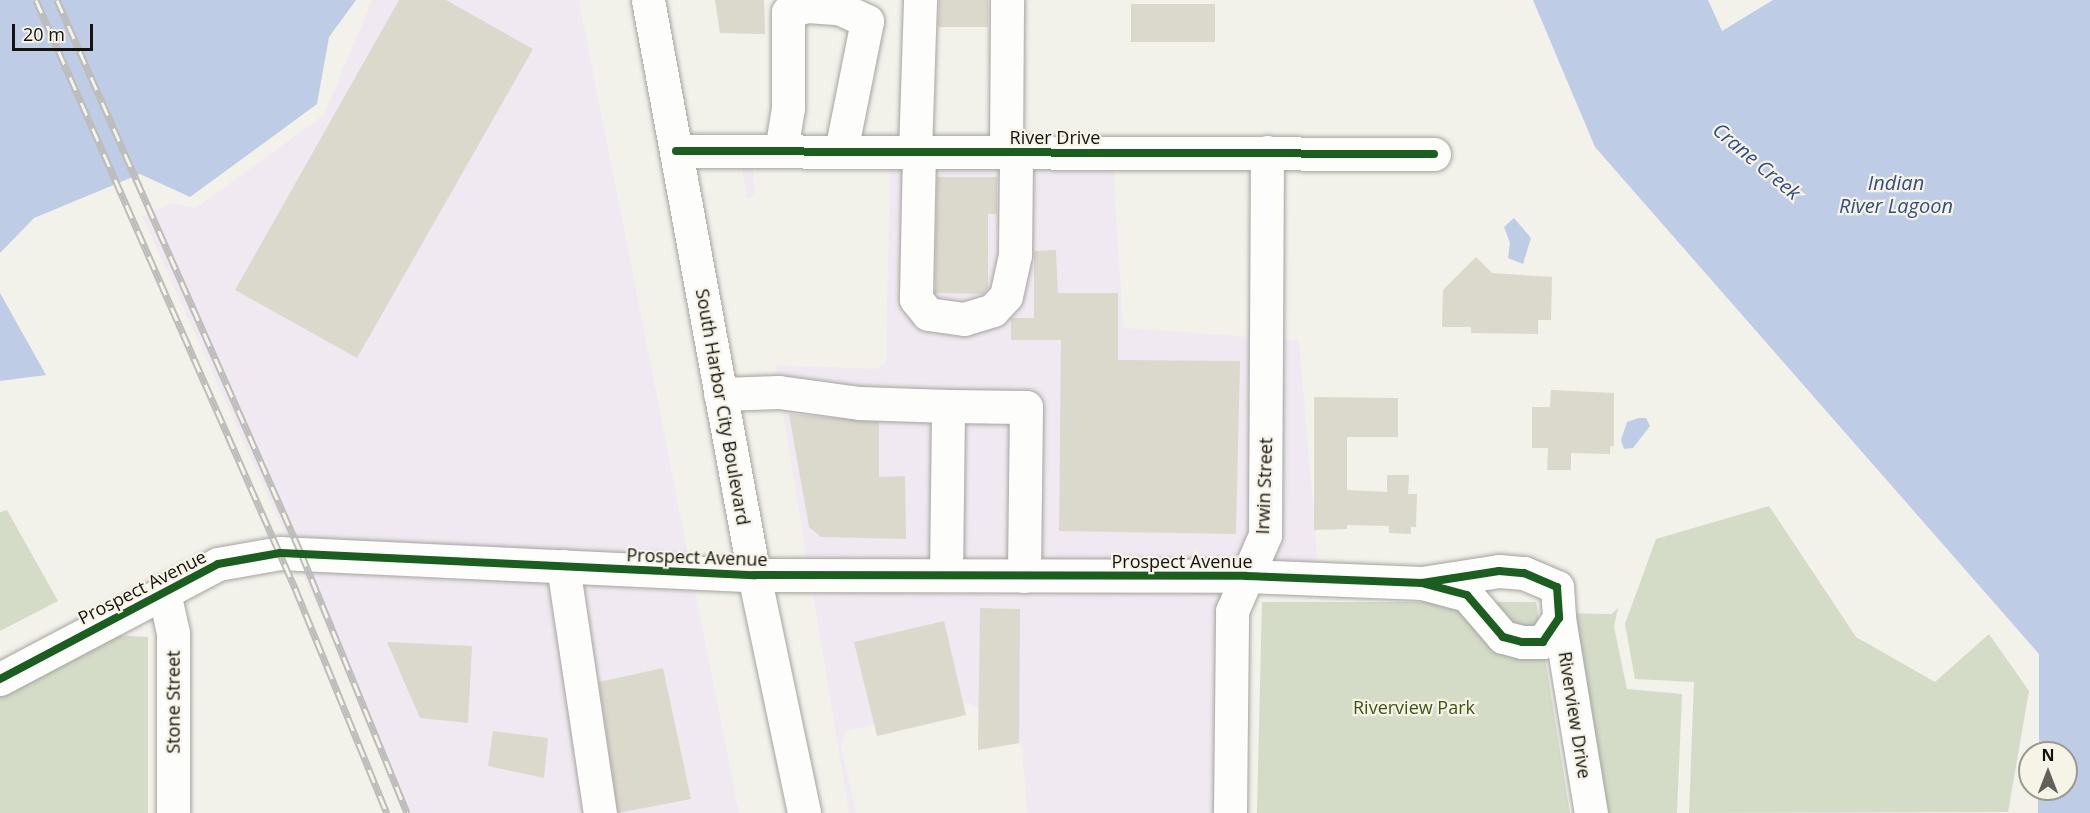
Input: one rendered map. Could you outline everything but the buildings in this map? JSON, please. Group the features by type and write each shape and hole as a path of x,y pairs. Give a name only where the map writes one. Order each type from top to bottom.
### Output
{"street":[{"name":"South Harbor City Boulevard","path":"648,0 754,575 804,813"},
{"path":"920,0 916,299 928,314 964,319 993,310 1006,296 1015,255 1007,0"},
{"path":"781,152 788,108 787,6 839,8 867,21 841,152"},
{"name":"River Drive","path":"676,152 1434,154"},
{"name":"Irwin Street","path":"1230,813 1232,611 1265,535 1267,152"},
{"path":"720,394 779,392 859,404 1026,407 1024,576"},
{"path":"946,575 948,406"},
{"name":"Prospect Avenue","path":"0,678 164,592 238,558 280,553 754,575 1246,576 1422,583 1500,572 1524,573 1557,587 1559,618 1543,642 1522,642 1503,637 1467,595 1422,583"},
{"path":"563,566 600,813"},
{"name":"Stone Street","path":"164,592 173,633 173,813"},
{"name":"Riverview Drive","path":"1559,618 1590,813"}],"shaded area":[{"path":"372,0 579,0 739,813 405,813 360,701 142,216 172,203 196,208 324,115"},
{"path":"737,139 1112,146 1123,328 1299,340 1320,588 1259,589 1251,597 1246,813 1027,813 1022,746 1012,739 985,745 977,708 968,702 846,731 841,746 856,813 849,813 775,365 876,369 886,363 890,163 753,168 755,194 747,199"}],"green space":[{"path":"1769,506 1856,637 1935,682 1989,634 2029,691 2020,741 2018,741 2018,754 2008,812 1689,813 1694,682 1635,679 1625,624 1656,539"},
{"path":"7,510 58,601 0,631 0,512"},
{"name":"Riverview Park","path":"1262,602 1536,602 1570,813 1257,813"},
{"path":"1618,608 1614,627 1627,689 1682,694 1677,813 1591,813 1555,613 1612,614"},
{"path":"114,635 148,637 148,813 0,813 0,695"}],"water":[{"path":"0,0 356,0 329,37 317,104 190,197 140,174 34,218 0,253"},
{"name":"Indian River Lagoon","path":"1533,0 1708,0 1722,31 1773,0 2090,0 2090,813 2038,813 2038,801 2078,801 2078,741 2039,741 2039,654 1595,147"},
{"path":"1514,218 1531,238 1523,264 1508,258 1510,243 1504,227"},
{"path":"0,293 46,375 0,381"},
{"path":"1646,418 1650,426 1633,448 1624,449 1621,440 1627,422"}],"railway":[{"path":"36,0 295,588 387,813"},
{"path":"57,0 301,553 407,813"}],"cycle path":[{"path":"676,151 1434,154"},
{"path":"0,679 218,564 280,553 754,575 1246,576 1422,583 1499,571 1524,573 1557,587 1559,618 1543,642 1522,642 1503,637 1467,595 1422,583"}],"water label":[{"name":"Crane Creek","path":"1757,161"}]}
